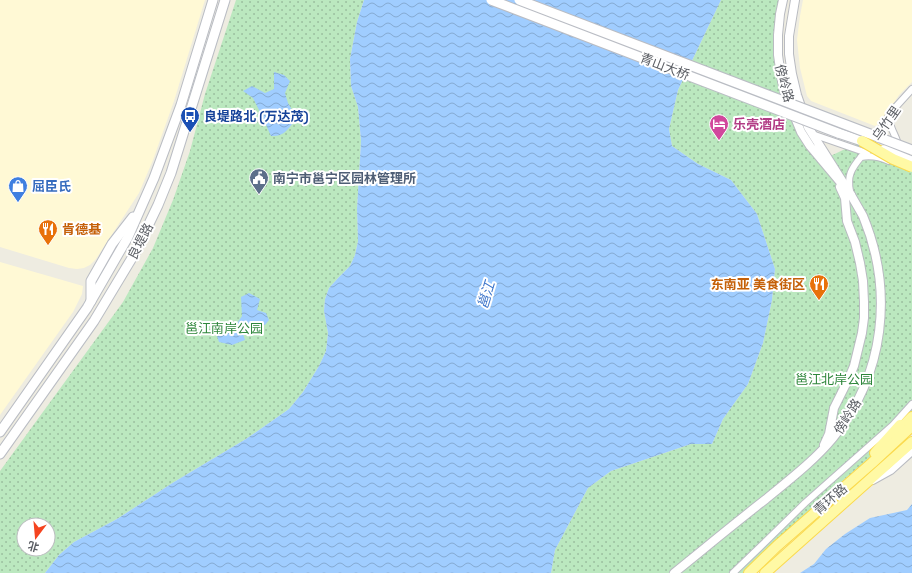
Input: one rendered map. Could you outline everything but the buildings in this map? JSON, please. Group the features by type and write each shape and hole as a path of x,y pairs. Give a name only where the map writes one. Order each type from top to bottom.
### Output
{"main road":[{"name":"良堤路","path":"0,432 87,308 128,237 154,178 181,106 213,0"},
{"name":"良堤路","path":"0,454 94,321 135,253 158,205 171,173 225,0"},
{"name":"青山大桥","path":"491,0 912,161"},
{"name":"青山大桥","path":"519,0 842,123 892,140"},
{"path":"892,140 912,148"},
{"path":"862,141 912,168"},
{"path":"874,453 912,413"},
{"path":"805,521 825,496 912,417"},
{"name":"青环路","path":"749,573 777,546 912,426"},
{"name":"青环路","path":"765,573 912,442"}],"street":[{"name":"傍岭路","path":"783,0 778,35 778,55 784,91 801,132 810,146 851,195"},
{"name":"傍岭路","path":"674,573 796,474 833,438 844,423 859,396 872,365 876,350 882,308 877,260 862,215 808,127 797,95 789,54 789,36 795,0"},
{"name":"乌竹里","path":"851,195 849,176 853,167 863,155 892,111 912,90"},
{"path":"800,104 878,133 892,140 894,131 890,126 892,111"},
{"path":"812,134 863,155 883,159 912,168"},
{"path":"822,160 845,198 847,221 855,242 860,263 864,302 862,333 858,350 848,380 834,408 829,434 822,450"},
{"path":"733,573 805,503 893,425 912,404"},
{"path":"860,489 891,471 912,452"}],"shaded area":[{"path":"0,0 205,0 174,101 153,160 139,193 96,259 84,268 69,268 0,247"},
{"path":"803,0 912,0 912,82 899,95 881,123 875,126 811,101 807,96 800,68 797,40"},
{"path":"0,262 83,286 82,294 73,312 0,415"}],"green space":[{"name":"邕江南岸公园","path":"236,0 364,0 357,22 350,59 351,86 358,107 361,141 357,209 358,241 355,255 350,266 329,288 325,299 324,311 328,333 326,351 319,366 303,392 289,409 246,439 174,482 117,519 74,542 59,555 45,573 0,573 0,471 123,302 153,248 173,200 190,151 205,94"},
{"name":"邕江北岸公园","path":"721,0 783,0 780,14 781,76 801,132 822,160 862,141 912,167 912,413 875,453 825,496 805,521 749,573 551,573 555,550 588,488 611,471 691,444 712,444 723,419 748,384 763,343 772,300 775,269 757,214 731,180 698,164 672,146 669,129 678,90"}],"water":[{"name":"邕江","path":"364,0 721,0 678,90 669,129 672,146 698,164 731,180 757,214 775,269 772,300 763,343 748,384 723,419 712,444 691,444 611,471 588,488 555,550 551,573 45,573 59,555 74,542 117,519 174,482 246,439 289,409 303,392 319,366 326,351 328,333 324,311 325,299 329,288 350,266 355,255 358,241 357,209 361,141 358,107 351,86 350,59 357,22"},
{"path":"274,72 284,75 290,81 285,93 292,110 294,122 279,136 271,136 253,98 243,91 252,86 265,93 274,89"},
{"path":"249,293 260,299 257,310 266,313 269,320 265,325 256,323 247,326 243,334 245,340 232,345 219,342 216,333 222,325 236,325 242,316 241,297"},
{"path":"912,504 912,573 800,573 814,564 826,549 845,534 870,518 907,510"}],"place":[{"name":"良堤路北 (万达茂)","path":"190,133"},
{"name":"乐壳酒店","path":"719,141"},
{"name":"南宁市邕宁区园林管理所","path":"259,195"},
{"name":"屈臣氏","path":"18,203"},
{"name":"肯德基","path":"48,246"},
{"name":"东南亚 美食街区","path":"819,301"}]}
